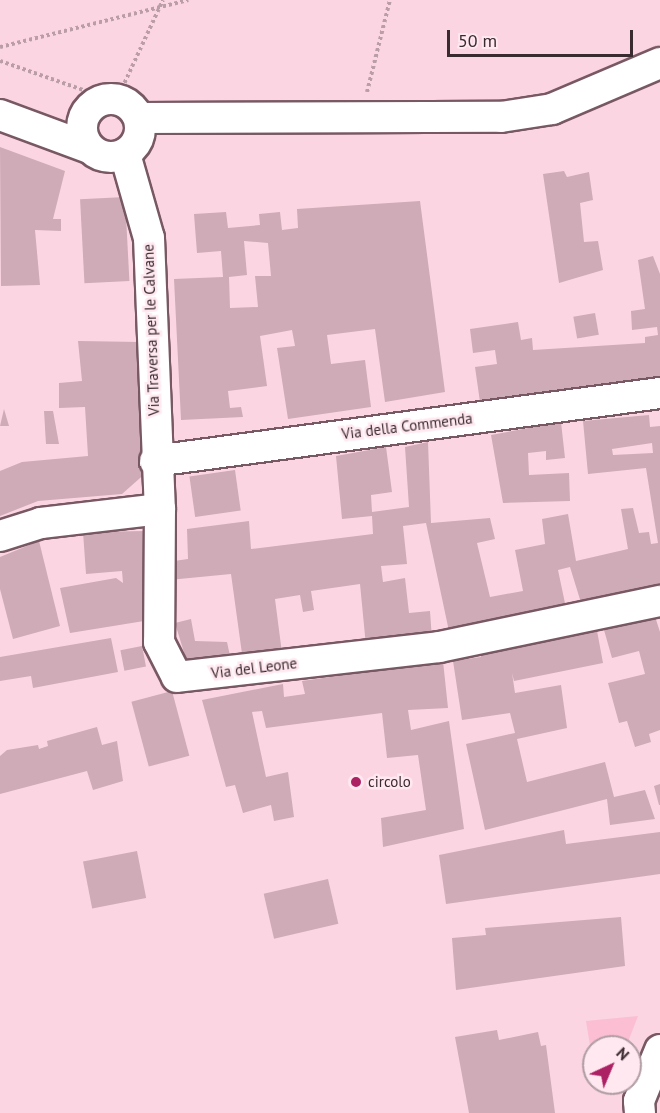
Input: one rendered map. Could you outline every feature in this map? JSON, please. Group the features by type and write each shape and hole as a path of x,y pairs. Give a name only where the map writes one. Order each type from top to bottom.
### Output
{"street":[{"path":"12,119 113,107 361,117 501,117 552,109 660,63"},
{"path":"89,148 82,130 113,107"},
{"path":"12,119 107,157 125,154 138,139 113,107"},
{"name":"Via Traversa per le Calvane","path":"125,154 149,238 155,460 160,509"},
{"name":"Via della Commenda","path":"155,460 660,393"},
{"path":"0,536 41,523 160,509"},
{"name":"Via del Leone","path":"160,509 159,642 177,677 439,647 660,601"},
{"path":"640,1113 639,1101 660,1050"}],"path":[{"path":"0,61 113,107 163,0"},
{"path":"0,47 188,0"},
{"path":"361,117 390,0"}],"shaded area":[{"path":"638,1016 631,1035 588,1035 586,1021"}],"building":[{"path":"0,147 65,171 53,219 61,219 61,231 35,230 40,285 1,286"},
{"path":"564,171 567,177 589,172 593,200 580,203 584,242 598,241 603,270 559,283 543,174"},
{"path":"125,197 129,281 84,283 80,199"},
{"path":"420,201 445,392 385,402 375,329 327,335 331,364 365,360 371,407 288,419 277,348 295,346 292,330 260,336 267,386 228,391 230,408 241,407 243,417 181,420 174,279 223,277 221,251 197,253 194,214 226,212 228,228 260,225 259,214 280,212 282,230 298,228 297,209","holes":["244,241 268,243 271,276 255,276 258,307 230,308 229,277 247,275"]},
{"path":"653,256 660,274 660,388 481,409 475,367 497,364 495,350 473,353 470,329 518,322 521,340 532,338 533,350 645,343 645,337 658,335 657,327 632,330 631,311 645,309 638,260"},
{"path":"595,313 599,335 577,338 573,317"},
{"path":"78,341 140,342 148,471 122,494 38,501 0,516 0,471 22,462 88,456 85,407 59,408 59,383 82,381"},
{"path":"4,409 9,426 0,426"},
{"path":"44,411 53,411 59,444 46,444"},
{"path":"649,415 650,427 660,426 660,588 582,606 570,567 558,570 566,608 450,636 426,523 403,526 407,564 381,566 383,582 405,578 409,613 430,611 432,639 366,646 360,584 311,591 314,610 303,612 300,595 275,599 282,653 243,661 231,574 169,580 167,562 188,559 187,529 249,521 251,549 373,534 372,516 342,519 336,456 386,447 392,492 371,495 372,512 409,507 405,447 428,442 431,523 490,518 495,539 477,543 490,597 523,591 515,550 545,544 542,519 568,514 576,561 628,549 621,509 633,508 639,533 649,532 651,544 658,543 646,468 588,474 583,421","holes":["652,443 653,453 613,455 612,449"]},
{"path":"561,422 565,458 546,460 546,451 528,453 529,475 569,473 570,501 503,503 491,435"},
{"path":"235,470 241,511 195,517 189,476"},
{"path":"147,531 144,621 70,633 60,588 116,578 123,583 122,571 86,574 83,532"},
{"path":"39,541 60,626 13,639 0,589 0,557"},
{"path":"651,604 660,632 660,730 649,734 651,742 635,747 627,721 619,723 608,683 645,674 639,651 612,658 600,616"},
{"path":"191,619 195,641 227,642 232,665 186,659 175,623"},
{"path":"595,620 603,663 514,681 512,673 515,693 561,685 567,728 517,739 527,782 605,762 614,797 645,790 655,819 610,825 607,799 485,830 466,744 515,733 510,713 462,720 453,661 481,657 480,646"},
{"path":"111,638 118,672 33,688 31,676 0,681 0,657"},
{"path":"142,646 146,667 124,671 120,650"},
{"path":"443,661 448,708 408,710 411,730 449,721 464,829 383,847 381,818 426,810 418,755 387,758 382,713 266,728 262,711 252,712 266,777 288,772 294,817 274,821 271,805 243,813 235,785 226,787 202,700 283,684 284,697 305,694 302,681"},
{"path":"172,691 189,756 149,767 131,702"},
{"path":"97,727 102,745 117,741 123,781 93,790 87,771 0,794 0,756 7,750 38,745 39,749 48,746 47,741"},
{"path":"660,784 660,805 659,805 654,786"},
{"path":"564,830 566,844 660,832 660,874 446,904 439,855"},
{"path":"137,851 146,898 92,909 83,861"},
{"path":"328,879 338,924 274,939 264,894"},
{"path":"621,917 625,966 456,990 452,938 486,935 485,928"},
{"path":"497,1030 499,1040 538,1032 541,1046 546,1045 555,1113 469,1113 455,1037"}],"place":[{"name":"circolo","path":"356,782"}]}
